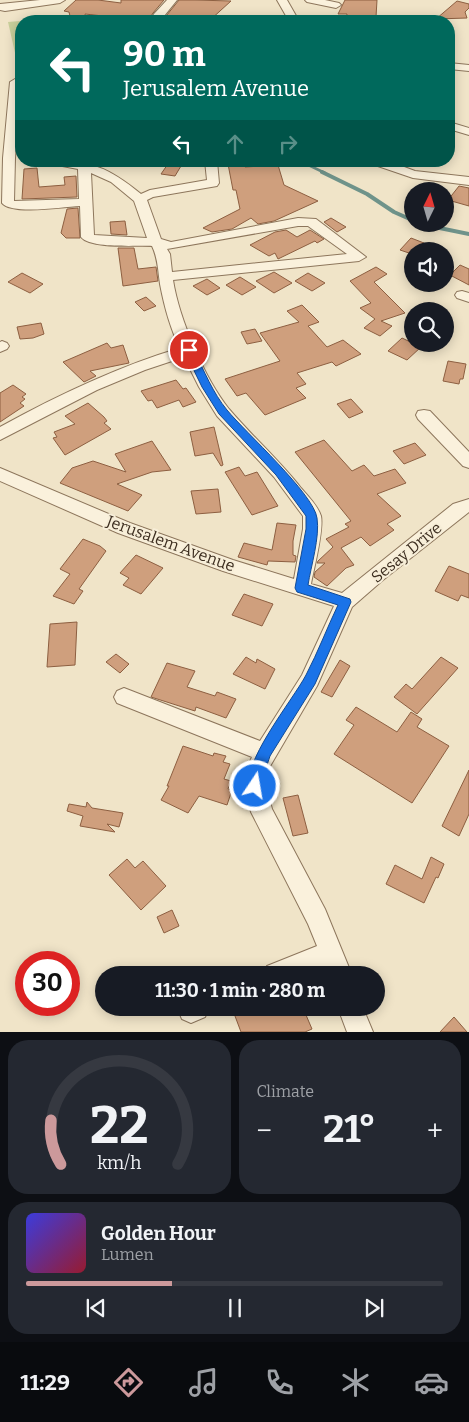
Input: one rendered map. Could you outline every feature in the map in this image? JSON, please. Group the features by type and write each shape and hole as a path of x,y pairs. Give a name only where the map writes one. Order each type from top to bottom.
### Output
{"street":[{"path":"0,7 5,8 60,0"},
{"path":"158,15 172,0"},
{"path":"282,0 291,15"},
{"path":"310,0 336,5"},
{"path":"455,67 469,68"},
{"path":"0,83 15,82"},
{"path":"15,111 8,203 15,206 86,202"},
{"path":"455,127 469,132"},
{"path":"73,167 86,202 88,237 96,240 157,242 170,246 298,222 311,222 359,257 166,277"},
{"path":"82,167 116,179 140,200 163,254 166,277 181,335 207,387 223,412 280,472 312,516 312,529 302,588"},
{"path":"140,200 150,194 213,183 211,167"},
{"path":"393,167 413,174 469,181"},
{"path":"0,434 129,370 189,350"},
{"path":"424,415 469,462"},
{"name":"Jerusalem Avenue","path":"0,474 124,528 222,563 345,602"},
{"name":"Sesay Drive","path":"345,602 376,574 458,509 469,505"},
{"path":"337,966 317,917 262,812 255,786 258,768 265,752 310,680 345,602"},
{"path":"124,697 265,752"},
{"path":"298,966 332,952"},
{"path":"354,1016 360,1032"}],"green space":[{"path":"15,21 15,53 8,22"}],"building":[{"path":"76,0 121,3 121,0 164,0 152,15 70,15 69,12 64,11"},
{"path":"179,0 231,1 216,15 167,15"},
{"path":"345,0 377,0 376,15 338,14"},
{"path":"457,1 469,4 469,8 465,12 467,18 455,18 455,15 441,15"},
{"path":"166,167 180,167 175,176 161,174"},
{"path":"229,167 279,167 284,185 318,201 274,221 258,224 251,218 232,229 212,232 203,228 240,209 236,190 233,190"},
{"path":"37,168 39,187 65,185 64,177 76,176 77,197 22,199 24,169"},
{"path":"459,186 469,188 469,206 454,202 454,192"},
{"path":"78,208 80,238 66,238 61,233 67,209"},
{"path":"331,218 346,227 337,232 324,222"},
{"path":"125,221 127,235 111,234 110,222"},
{"path":"286,230 297,237 310,230 324,239 317,243 315,241 278,259 275,253 269,256 250,245 275,232"},
{"path":"411,238 421,242 407,242"},
{"path":"118,248 134,248 138,269 156,267 158,281 123,286"},
{"path":"460,265 469,269 469,285 454,277 454,271"},
{"path":"376,267 387,274 374,282 404,313 381,321 392,326 380,336 364,328 375,319 360,308 371,303 350,281"},
{"path":"274,272 292,283 274,293 256,281"},
{"path":"22,273 43,284 30,293 8,282"},
{"path":"308,273 325,283 312,291 295,281"},
{"path":"240,277 256,287 242,295 226,285"},
{"path":"207,279 220,288 207,295 193,286"},
{"path":"146,297 156,306 144,311 135,302"},
{"path":"302,305 319,322 308,326 327,347 343,340 361,354 336,366 332,362 297,373 306,384 296,388 306,398 265,415 246,393 237,396 225,379 280,361 260,333 299,322 287,311"},
{"path":"41,323 44,334 33,338 20,339 17,327"},
{"path":"255,329 262,341 247,344 241,332"},
{"path":"402,338 404,339 404,352 416,352 407,360 388,351"},
{"path":"107,343 111,348 123,345 129,363 90,371 96,376 84,382 63,362"},
{"path":"448,361 466,364 463,379 460,379 459,384 443,381"},
{"path":"176,380 183,389 186,388 196,402 183,407 179,400 157,408 152,400 148,401 141,391"},
{"path":"13,385 26,394 22,397 25,399 20,403 24,406 0,422 0,393"},
{"path":"351,399 363,412 349,418 337,404"},
{"path":"88,403 104,417 107,421 104,423 111,429 65,455 53,438 57,437 54,432 75,424 65,416"},
{"path":"214,427 223,465 221,466 213,453 195,456 190,432"},
{"path":"324,440 352,471 364,465 374,476 395,469 406,483 377,494 401,516 387,524 394,530 370,546 361,537 341,548 354,565 346,568 327,586 314,577 315,572 325,563 317,563 333,547 326,539 349,527 345,524 351,521 295,452"},
{"path":"152,441 171,470 152,472 117,484 142,495 128,511 60,483 72,468 93,461 126,472 115,454"},
{"path":"415,443 426,455 404,464 393,451"},
{"path":"239,467 245,476 257,472 278,506 252,515 225,472"},
{"path":"218,489 221,512 196,514 191,491"},
{"path":"277,523 296,525 293,541 293,555 296,556 295,562 268,561 267,565 238,557 244,543 272,550"},
{"path":"83,539 100,546 106,551 79,589 83,591 74,604 53,596 70,574 60,569"},
{"path":"136,555 163,568 141,594 123,585 129,578 120,573"},
{"path":"449,566 469,574 469,598 461,595 458,601 435,591"},
{"path":"244,594 273,604 262,626 232,615"},
{"path":"77,622 75,665 47,667 50,624"},
{"path":"116,654 129,664 120,673 106,662"},
{"path":"246,657 256,663 257,659 275,669 265,689 233,674"},
{"path":"441,657 458,668 417,714 394,697 406,684 412,689"},
{"path":"340,660 350,666 332,697 321,692"},
{"path":"167,663 195,671 187,687 215,696 217,692 236,699 226,718 196,707 195,711 151,697"},
{"path":"356,707 397,732 411,712 422,719 417,727 449,746 412,803 334,754 354,725 346,720"},
{"path":"183,746 213,756 214,753 226,756 223,762 230,764 224,779 231,781 228,789 232,790 227,805 199,796 188,813 161,800 169,786 167,786"},
{"path":"469,770 469,814 459,836 442,826"},
{"path":"298,795 308,833 293,836 283,798"},
{"path":"87,802 92,808 123,813 119,827 107,824 115,832 80,826 83,816 67,811 69,804 86,807"},
{"path":"431,857 444,864 424,903 386,884 395,865 422,879"},
{"path":"127,859 135,868 143,861 166,886 141,910 109,875"},
{"path":"172,910 179,926 164,933 157,917"},
{"path":"235,1016 306,1016 312,1029 305,1032 241,1032"},
{"path":"454,1017 467,1032 440,1032"}],"waterway":[{"path":"91,11 92,15"},
{"path":"312,167 325,173"},
{"path":"322,172 367,194 404,216"},
{"path":"454,231 469,234"}],"route":[{"path":"189,350 207,387 223,412 280,472 312,516 312,529 302,588 345,602 338,622 310,680 265,752 258,768 255,786"}]}
